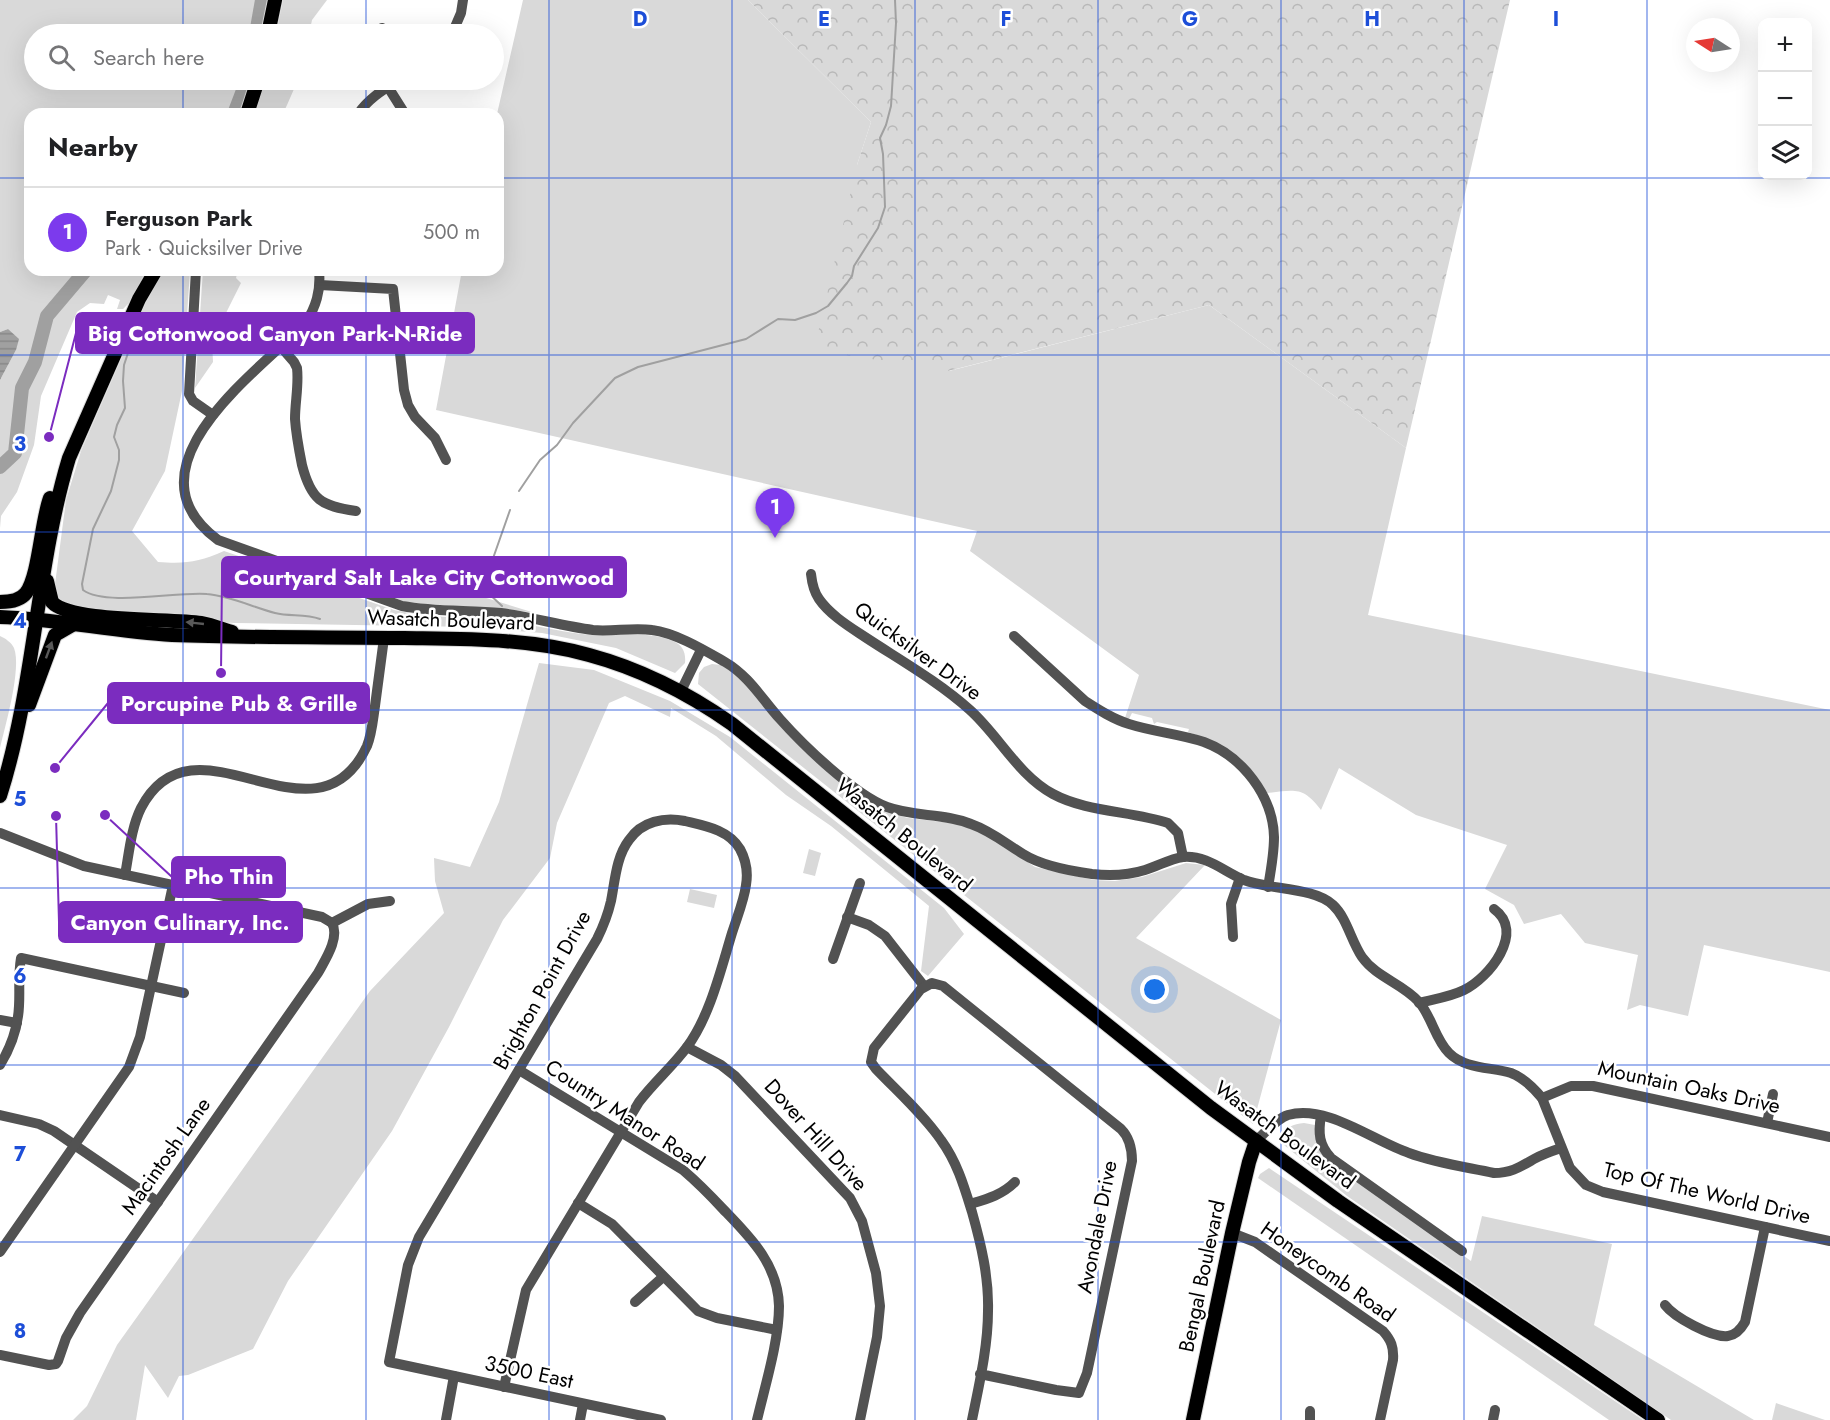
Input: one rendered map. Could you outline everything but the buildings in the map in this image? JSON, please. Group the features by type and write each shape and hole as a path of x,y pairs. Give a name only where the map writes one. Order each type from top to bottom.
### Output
{"main road":[{"path":"270,24 275,0"},
{"path":"249,108 255,90"},
{"path":"5,602 22,597 30,587 47,507 60,473 69,458 139,299 152,276"},
{"path":"0,796 14,744 38,620 56,506 69,458"},
{"path":"45,569 51,598 59,607 117,618 201,623 252,637"},
{"name":"Wasatch Boulevard","path":"3,617 150,634 493,640 550,646 612,662 681,691 732,724 1168,1075 1256,1141 1338,1201 1658,1420"},
{"path":"14,744 55,635 74,624"},
{"name":"Bengal Boulevard","path":"1193,1420 1232,1233 1256,1141"}],"street":[{"path":"456,24 463,0"},
{"path":"362,108 366,102 384,90"},
{"path":"390,90 401,108"},
{"path":"196,276 189,394 198,406 213,415"},
{"path":"319,276 320,285 313,313 305,324 222,404 213,415 186,464 183,487 191,512 218,540 402,606 521,616 601,631 650,629 667,633 726,662 741,673 805,746 862,792 888,807 902,811 957,819 987,831 1034,860 1093,874 1109,875 1135,872 1183,857 1198,858 1212,862 1240,878 1268,887 1325,899 1334,905 1361,956 1370,967 1419,1003 1445,1050 1454,1058 1466,1063 1519,1077 1542,1098"},
{"path":"320,285 393,290 404,390 408,405 415,417 435,438 446,459"},
{"path":"281,347 297,368 295,420 309,487 319,499 329,505 356,511"},
{"name":"Quicksilver Drive","path":"811,574 812,585 819,599 832,612 969,709 1022,769 1043,788 1068,800 1168,823 1178,833 1183,857"},
{"path":"1014,636 1085,701 1108,716 1129,724 1190,738 1212,746 1224,752 1246,771 1259,788 1269,809 1274,834 1273,860 1268,887"},
{"path":"125,875 140,810 157,787 170,778 184,772 211,769 296,790 322,787 347,773 359,761 368,744 384,638"},
{"path":"681,691 701,650"},
{"name":"Brighton Point Drive","path":"388,1362 413,1250 603,928 623,848 636,832 658,820 682,820 717,830 726,835 740,849 747,873 743,897 723,963 705,1011 687,1047 654,1083 621,1132 526,1290 504,1387"},
{"path":"0,833 67,860 125,875 322,917 332,923 368,904 390,901"},
{"path":"1233,937 1231,904 1240,878"},
{"path":"833,959 860,883"},
{"path":"0,1252 129,1067 140,1036 173,885"},
{"path":"1419,1003 1454,995 1467,989 1492,968 1500,955 1507,931 1501,914 1494,909"},
{"path":"848,918 869,926 885,936 928,985 874,1048 871,1062 940,1138 958,1169 970,1204 984,1259 987,1286 987,1336 972,1420"},
{"name":"Macintosh Lane","path":"0,1354 44,1364 56,1364 71,1327 318,973 334,939 332,923"},
{"path":"0,1065 10,1046 17,1023 19,1007 17,977 21,958 184,993"},
{"name":"Avondale Drive","path":"928,985 943,986 1121,1129 1130,1144 1132,1161 1087,1373 1080,1393 980,1374"},
{"path":"0,1020 17,1023"},
{"name":"Dover Hill Drive","path":"687,1047 722,1065 735,1076 850,1198 860,1213 876,1273 880,1306 877,1338 860,1420"},
{"name":"Country Manor Road","path":"519,1070 668,1160 696,1181 756,1244 766,1259 777,1293 777,1330 758,1420"},
{"name":"Mountain Oaks Drive","path":"1542,1098 1582,1084 1830,1137"},
{"path":"1767,1123 1773,1094"},
{"name":"Top Of The World Drive","path":"1542,1098 1575,1174 1586,1185 1594,1189 1830,1241"},
{"path":"1256,1141 1277,1122 1289,1115 1321,1116 1346,1124 1371,1138 1409,1153 1494,1173 1515,1170 1535,1158 1562,1148"},
{"path":"0,1116 47,1127 158,1202"},
{"path":"1321,1116 1320,1143 1331,1158 1462,1251"},
{"path":"970,1204 997,1196 1015,1182"},
{"path":"578,1203 612,1224 691,1305 707,1316 777,1330"},
{"path":"1665,1305 1678,1318 1714,1334 1729,1336 1736,1334 1745,1322 1765,1227"},
{"name":"Honeycomb Road","path":"1232,1233 1255,1242 1383,1331 1390,1339 1394,1353 1380,1420"},
{"path":"635,1302 663,1277"},
{"name":"3500 East","path":"388,1362 661,1420"},
{"path":"446,1420 454,1376"},
{"path":"580,1420 583,1404"}],"green space":[{"path":"0,0 270,0 265,24 24,24 24,90 248,90 243,108 24,108 24,276 143,276 130,302 123,309 117,309 120,300 108,295 104,304 90,303 77,312 41,396 34,445 17,492 1,516 0,528 0,380 16,350 8,329 0,332"},
{"path":"283,0 327,0 311,24 278,24"},
{"path":"523,0 748,0 871,122 857,165 949,371 1209,305 1406,448 1368,615 1830,710 1830,972 1704,945 1688,1016 1640,1005 1627,1010 1638,955 1585,943 1561,914 1524,924 1514,905 1485,889 1507,845 1416,815 1339,768 1321,810 1309,797 1298,791 1267,793 1243,762 1214,742 1188,732 1189,729 1157,722 1154,724 1152,718 1132,713 1129,719 1125,718 1139,675 970,551 977,531 436,410 461,276 504,276 504,108 498,108"},
{"path":"748,0 1510,0 1406,448 1209,305 948,371 814,350 857,165 871,122"},
{"path":"262,90 294,90 286,108 255,108"},
{"path":"161,276 190,276 182,391 165,471 132,531 158,562 192,561 224,551 407,613 500,620 582,634 662,637 681,647 685,663 675,673 616,648 542,633 471,627 234,623 118,615 59,604 54,592 66,500 81,451 145,304"},
{"path":"203,276 236,276 241,283 212,341 213,362 195,388"},
{"path":"386,574 473,594 535,613 409,603 381,593"},
{"path":"0,636 14,648 16,669 12,698 0,748"},
{"path":"539,663 594,670 670,701 730,737 944,908 964,934 928,976 921,971 929,906 831,826 786,795 716,736 671,708 670,717 625,696 609,703 557,823 550,858 503,920 449,1027 392,1131 288,1281 253,1349 188,1375 179,1376 168,1398 145,1365 136,1420 73,1420 87,1406 117,1345 370,991 444,913 435,881 434,858 470,867 499,802"},
{"path":"712,664 721,665 748,685 766,710 796,743 885,812 908,818 960,824 983,833 1035,867 1094,880 1115,881 1142,877 1186,863 1205,865 1136,938 1281,1020 1253,1124 698,684 699,673 704,667"},
{"path":"809,849 821,853 815,876 803,873"},
{"path":"690,889 717,895 714,908 687,902"},
{"path":"1304,1123 1315,1125 1343,1171 1471,1261 1482,1216 1612,1244 1594,1325 1754,1420 1671,1420 1347,1196 1284,1145 1280,1137 1287,1128"},
{"path":"1269,1168 1643,1420 1609,1420 1258,1178"},
{"path":"1776,1403 1825,1420 1772,1420"}],"shaded area":[{"path":"8,329 19,339 16,350 0,380 0,332"}],"waterway":[{"path":"258,24 262,0"},
{"path":"519,491 540,460 557,445 573,423 615,378 638,367 746,339 778,319 795,320 816,313 828,306 847,283 852,276 854,266 878,228 885,207 883,154 880,138 891,106 896,23 895,0"},
{"path":"236,108 243,90"},
{"path":"0,467 15,453 22,388 35,362 47,316 81,276"},
{"path":"136,330 138,333 124,365 125,408 114,437 119,450 119,460 111,491 93,529 82,584 83,590 94,595 125,598 216,595 275,613 320,619"},
{"path":"502,606 486,591 484,584 510,510"}],"place":[{"name":"Big Cottonwood Canyon Park-N-Ride","path":"49,437"},
{"name":"Ferguson Park","path":"775,538"},
{"name":"Courtyard Salt Lake City Cottonwood","path":"221,673"},
{"name":"Porcupine Pub & Grille","path":"55,768"},
{"name":"Pho Thin","path":"105,815"},
{"name":"Canyon Culinary, Inc.","path":"56,816"}]}
